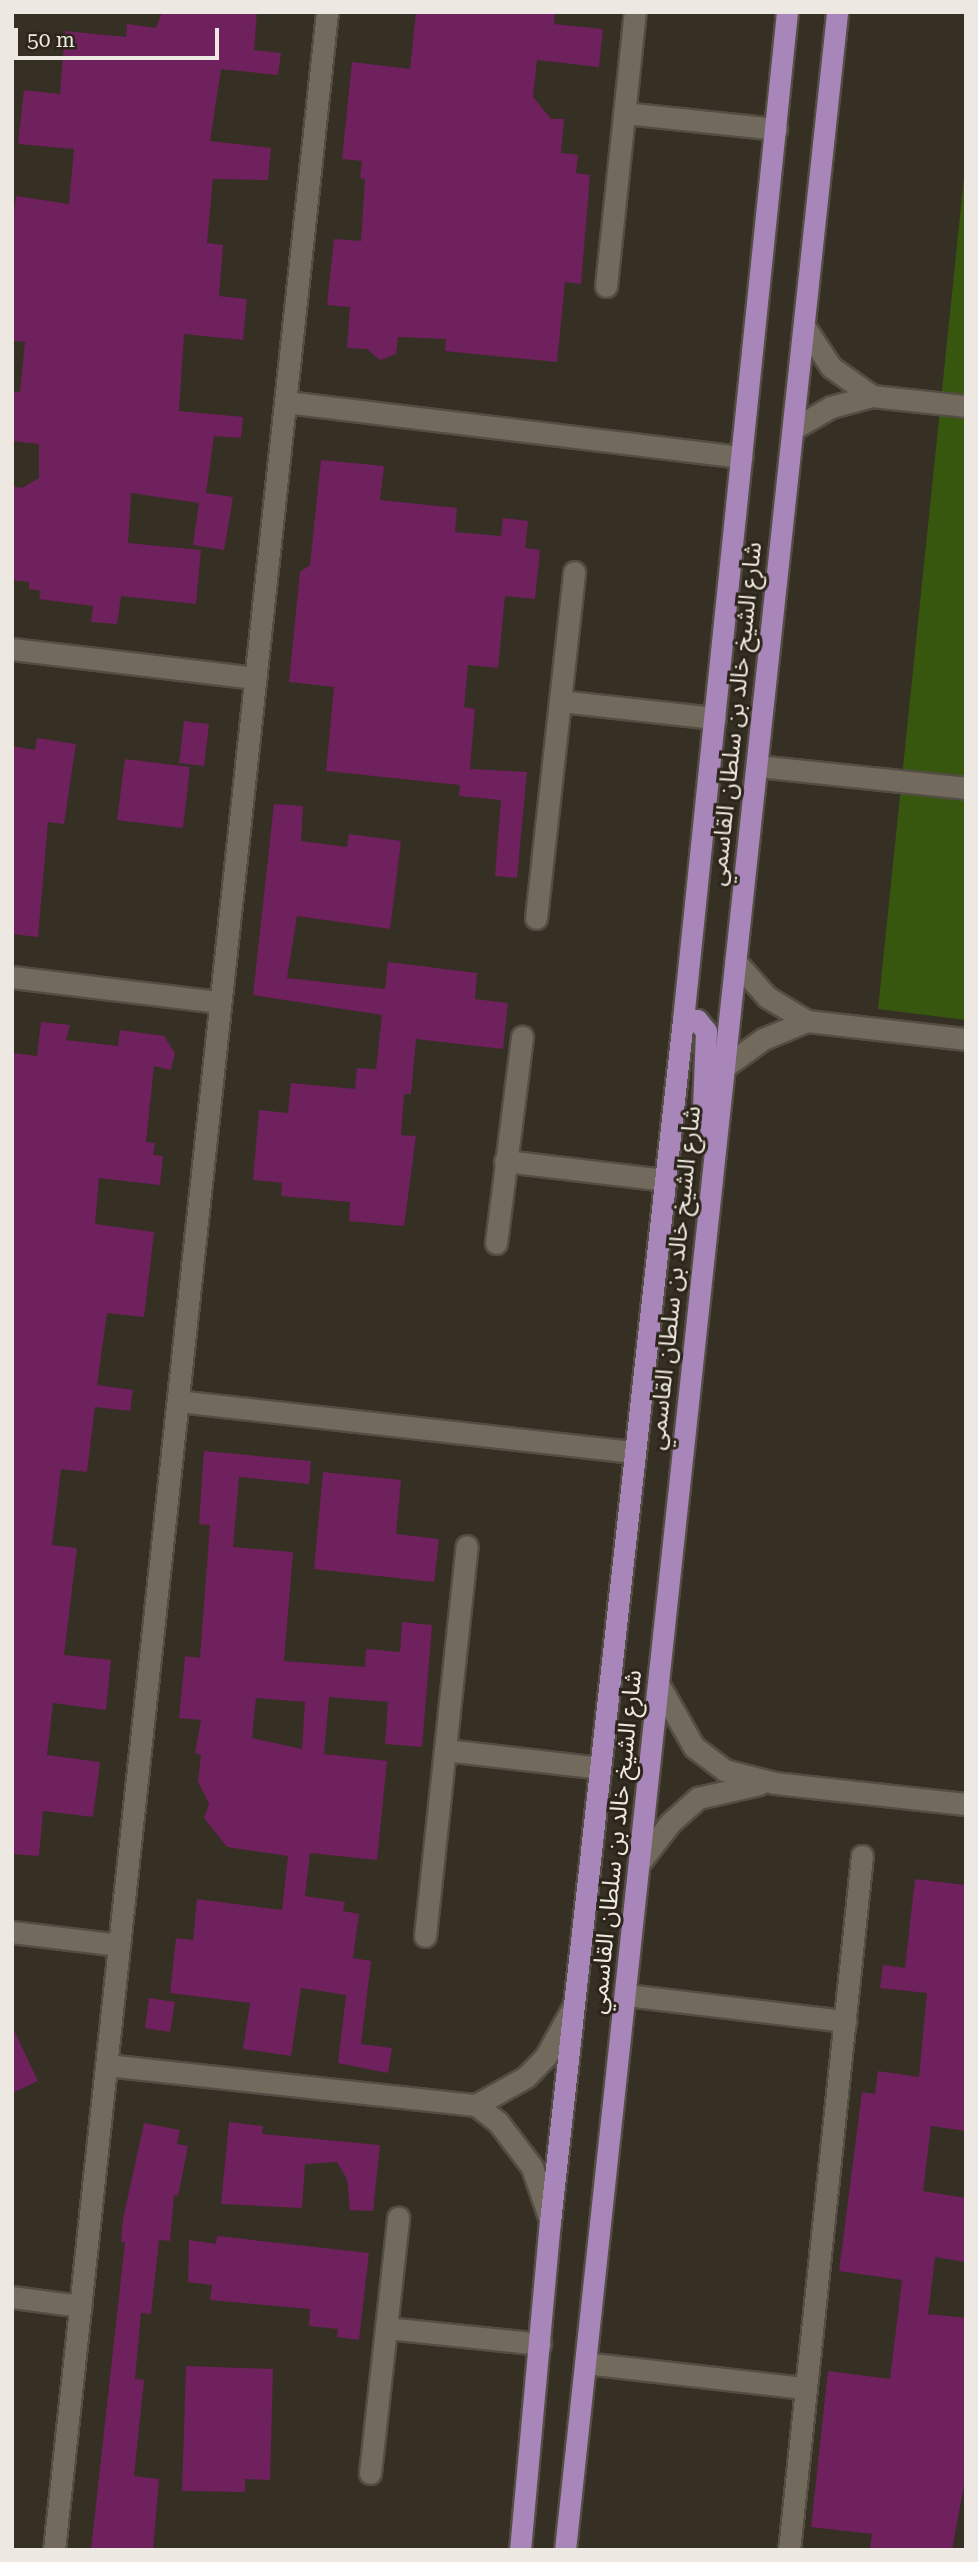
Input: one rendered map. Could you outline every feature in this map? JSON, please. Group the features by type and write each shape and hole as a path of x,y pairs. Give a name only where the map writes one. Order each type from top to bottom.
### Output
{"main road":[{"name":"شارع الشيخ خالد بن سلطان القاسمي","path":"520,2550 550,2222 683,1020 787,12"},
{"name":"شارع الشيخ خالد بن سلطان القاسمي","path":"565,2550 660,1687 715,1139 837,12"},
{"path":"683,1020 697,1020 706,1031 703,1103 706,1125 715,1139"}],"street":[{"path":"54,2550 327,12"},
{"path":"606,286 635,12"},
{"path":"624,113 776,129"},
{"path":"804,326 831,367 872,396"},
{"path":"793,429 831,407 872,396 966,407"},
{"path":"286,402 742,457"},
{"path":"536,918 574,572"},
{"path":"12,649 255,678"},
{"path":"560,701 715,718"},
{"path":"757,766 966,788"},
{"path":"735,961 767,997 807,1021 966,1040"},
{"path":"12,977 220,1003"},
{"path":"723,1068 763,1040 807,1021"},
{"path":"496,1244 522,1037"},
{"path":"505,1161 664,1180"},
{"path":"178,1401 634,1452"},
{"path":"425,1936 467,1546"},
{"path":"660,1687 684,1732 709,1761 738,1774 775,1783 966,1804"},
{"path":"445,1750 600,1768"},
{"path":"641,1861 682,1809 698,1798 734,1786 775,1783"},
{"path":"789,2550 862,1856"},
{"path":"12,1932 119,1945"},
{"path":"626,1995 845,2021"},
{"path":"106,2064 476,2105 502,2094 547,2056 573,2005"},
{"path":"476,2105 516,2143 532,2167 550,2222"},
{"path":"370,2473 398,2218"},
{"path":"12,2297 80,2306"},
{"path":"386,2328 540,2344"},
{"path":"585,2363 806,2388"}],"green space":[{"path":"966,158 966,1020 878,1009"}],"building":[{"path":"162,12 257,12 254,50 281,53 278,75 221,69 210,141 271,148 268,180 213,179 207,243 223,245 219,296 247,299 243,340 184,334 179,411 243,417 241,438 214,436 206,493 233,497 224,550 193,545 199,503 131,493 128,543 201,550 196,604 121,596 117,624 91,622 93,606 39,599 41,591 29,589 29,582 12,580 12,486 22,488 39,478 39,444 12,441 12,391 20,392 25,342 12,341 12,224 16,196 69,204 74,149 18,144 24,90 60,94 65,31 126,37 127,24 156,28"},
{"path":"416,12 555,12 554,24 603,29 599,67 537,60 533,97 551,119 564,119 561,153 578,155 576,173 590,175 581,284 565,282 557,362 445,351 446,339 398,337 396,354 380,360 367,349 347,348 350,307 327,305 334,239 361,241 365,179 360,178 362,161 342,159 352,62 410,69"},
{"path":"321,460 384,466 380,500 457,508 455,532 501,536 503,518 528,521 525,548 540,550 535,599 505,596 498,668 468,665 464,707 475,709 470,769 527,772 517,878 495,876 501,800 459,796 460,785 326,771 334,687 289,682 300,572 310,565"},
{"path":"184,721 209,724 204,766 179,763"},
{"path":"37,738 76,744 64,824 48,822 38,937 12,934 12,746 35,750"},
{"path":"125,759 190,767 183,828 117,820"},
{"path":"274,804 303,806 301,841 347,847 349,834 401,841 390,929 297,916 287,978 385,989 388,962 477,973 475,999 508,1003 503,1049 416,1039 411,1094 404,1094 401,1135 416,1136 404,1226 349,1221 350,1202 281,1196 282,1183 253,1180 259,1110 288,1113 291,1083 355,1089 357,1068 376,1069 382,1015 253,995"},
{"path":"41,1022 70,1025 66,1040 118,1046 120,1030 164,1036 175,1053 171,1070 154,1066 146,1142 155,1143 153,1155 163,1156 160,1185 99,1178 95,1224 154,1232 144,1317 107,1313 97,1385 133,1390 130,1411 95,1407 87,1472 61,1469 52,1545 77,1548 64,1655 111,1660 106,1710 53,1703 47,1755 100,1762 93,1817 43,1811 39,1856 12,1854 12,1053 37,1056"},
{"path":"204,1451 311,1461 309,1484 239,1477 233,1547 293,1552 284,1661 365,1667 366,1649 400,1652 402,1622 432,1625 422,1747 385,1744 388,1702 329,1697 324,1754 387,1761 377,1860 310,1853 305,1896 345,1902 343,1911 359,1914 353,1958 371,1961 361,2044 392,2048 388,2073 338,2063 346,1995 301,1988 291,2056 243,2049 250,2003 170,1993 176,1938 193,1940 197,1899 282,1910 288,1856 227,1847 204,1818 209,1804 198,1781 201,1755 195,1753 201,1720 179,1718 185,1656 200,1658 210,1525 199,1524","holes":["256,1698 305,1702 302,1749 252,1738"]},
{"path":"323,1472 401,1480 396,1534 439,1539 434,1582 314,1569"},
{"path":"915,1879 966,1885 966,2131 931,2126 923,2191 966,2198 966,2262 935,2257 928,2314 966,2318 966,2474 952,2550 870,2550 872,2534 811,2527 828,2371 890,2379 902,2280 839,2271 862,2092 875,2094 878,2071 919,2077 927,1993 880,1988 883,1965 905,1968"},
{"path":"149,1998 175,2002 170,2032 145,2028"},
{"path":"12,2026 38,2081 12,2093"},
{"path":"229,2122 263,2126 262,2134 380,2145 373,2211 350,2210 347,2179 337,2162 305,2164 302,2208 221,2204"},
{"path":"144,2123 180,2130 177,2144 188,2146 178,2196 174,2195 170,2241 159,2240 151,2314 141,2313 135,2379 144,2380 134,2476 159,2479 153,2550 91,2550 125,2242 121,2242 123,2219"},
{"path":"217,2236 369,2253 359,2340 337,2337 338,2329 309,2326 310,2309 210,2300 212,2285 188,2282 189,2240 216,2244"},
{"path":"186,2366 273,2369 270,2480 245,2479 245,2492 182,2491"}]}
